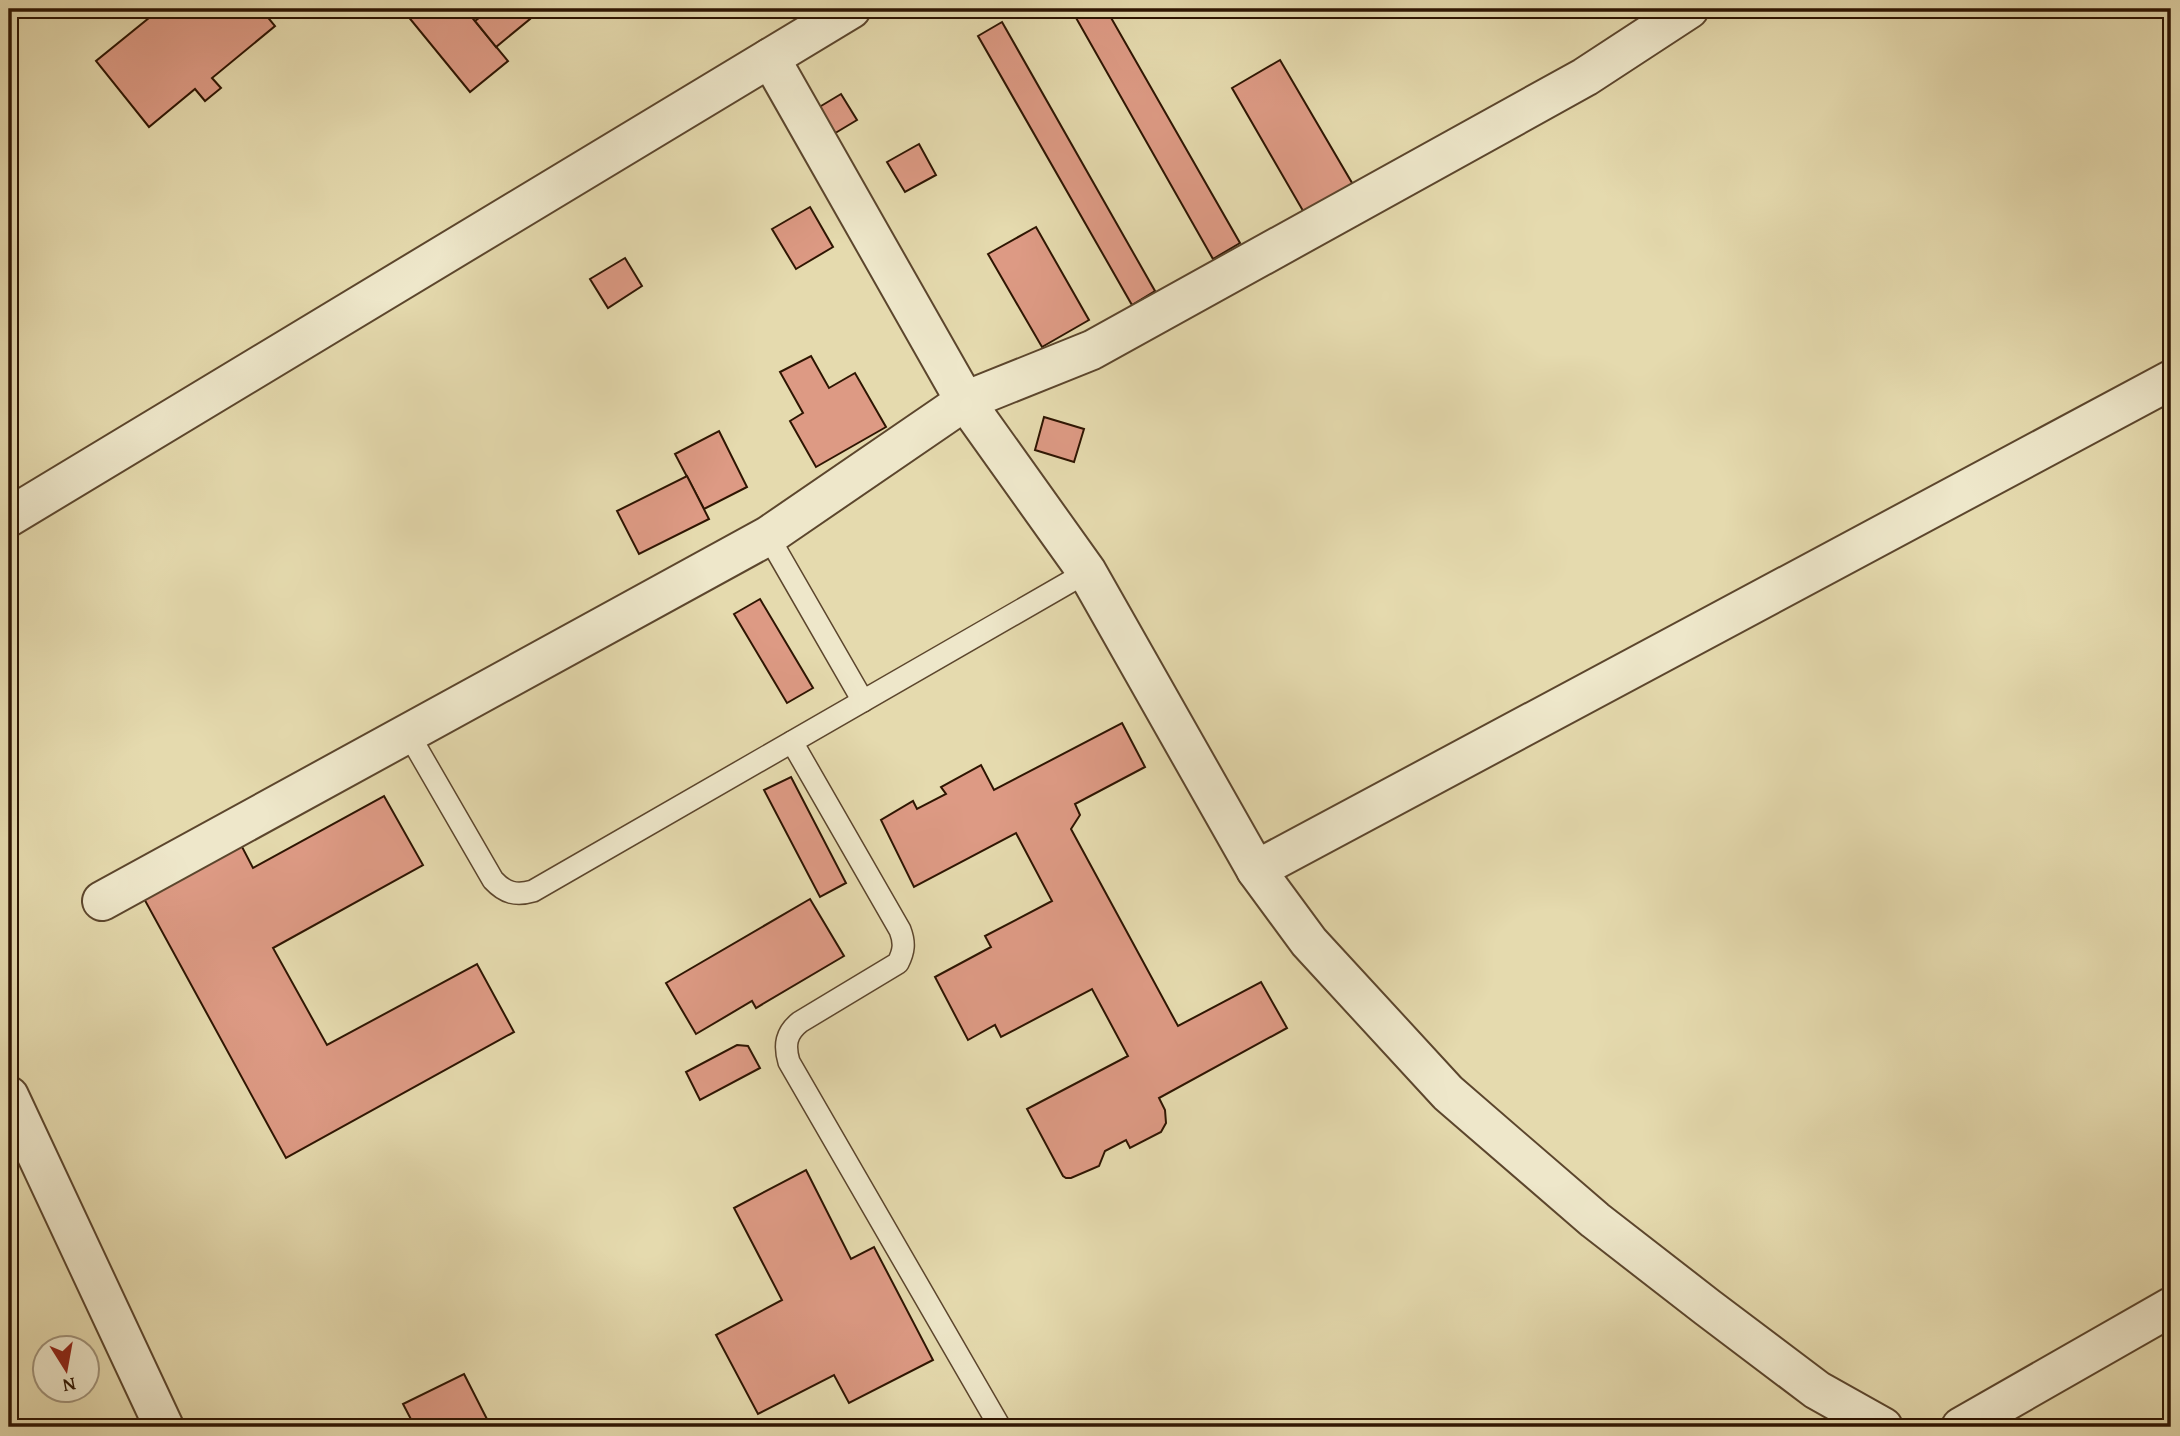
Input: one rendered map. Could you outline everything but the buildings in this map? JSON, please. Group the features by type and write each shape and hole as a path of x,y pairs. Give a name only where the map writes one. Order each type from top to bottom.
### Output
{"street":[{"path":"9,517 851,9"},
{"path":"102,901 768,536 965,401 1092,350 1584,78 1689,9"},
{"path":"770,58 965,401 1087,572 1256,870 1309,942 1448,1093 1595,1220 1817,1390 1883,1427"},
{"path":"1256,870 2171,380"},
{"path":"9,1096 164,1427"},
{"path":"1961,1427 2171,1307"}],"lane":[{"path":"768,536 863,701"},
{"path":"408,733 493,880 511,894 522,894 533,891 1087,572"},
{"path":"792,742 904,941 903,953 898,963 890,970 792,1029 786,1039 789,1062 1000,1427"}]}
